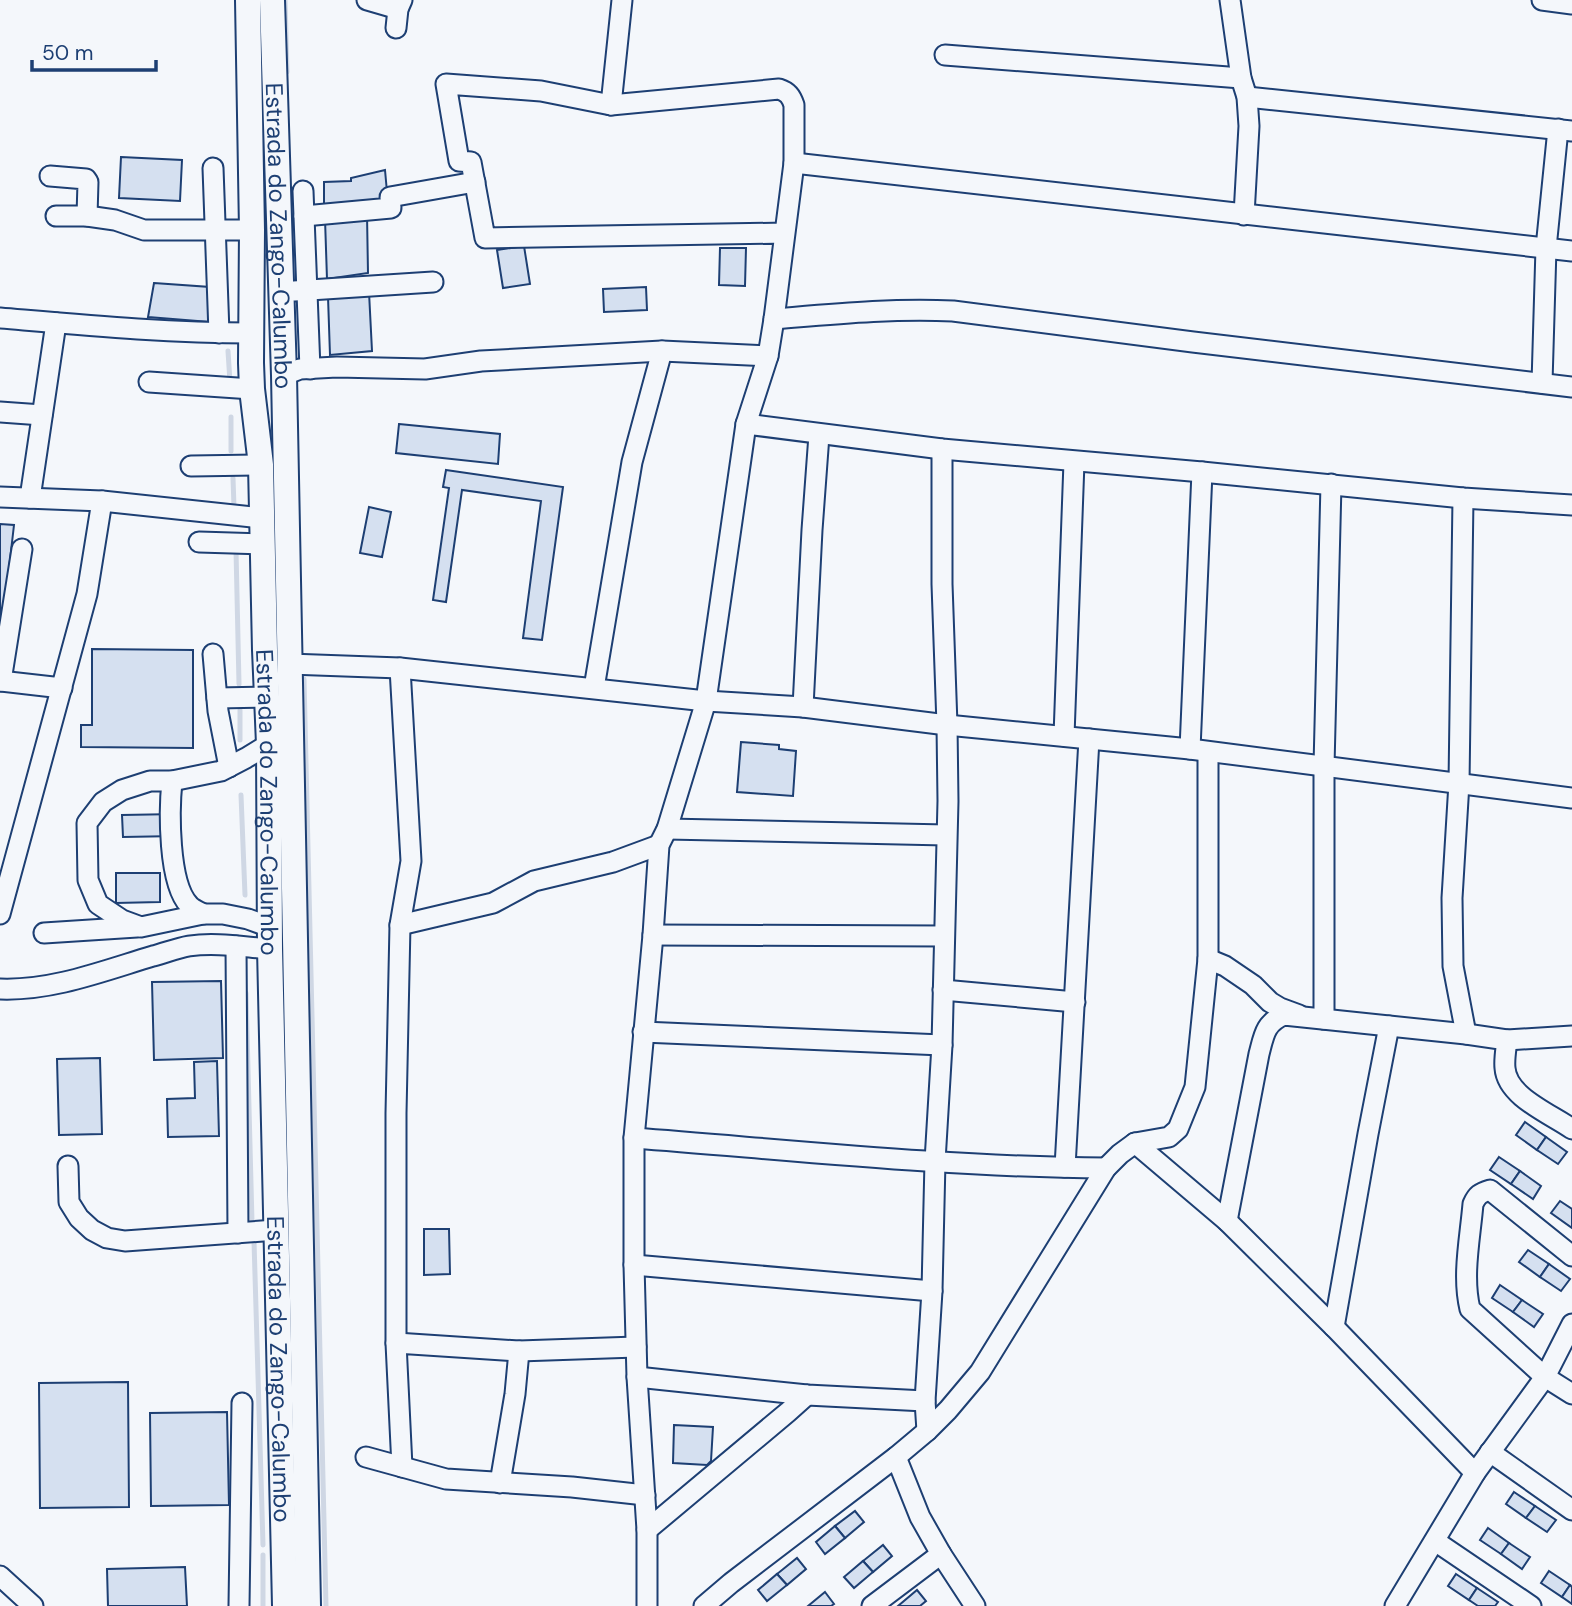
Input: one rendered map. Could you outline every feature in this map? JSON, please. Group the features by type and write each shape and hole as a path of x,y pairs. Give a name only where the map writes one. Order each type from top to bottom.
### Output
{"main road":[{"name":"Estrada do Zango-Calumbo","path":"248,0 252,389 261,465 269,744 270,938 285,1606"},
{"name":"Estrada do Zango-Calumbo","path":"272,0 284,374 308,1606"}],"street":[{"path":"366,0 399,12"},
{"path":"611,104 622,0"},
{"path":"1230,0 1249,126 1244,215"},
{"path":"1542,0 1572,4"},
{"path":"945,55 1244,88 1565,130 1546,248 1542,383"},
{"path":"647,1606 647,1530 637,1377 634,1265 634,1138 643,1032 663,837 706,701 746,425 768,356 774,319 785,233 793,163 794,105 792,97 779,89 611,104 541,91 446,84 459,161 471,162 485,238 785,233"},
{"path":"793,163 1572,251"},
{"path":"213,168 219,333"},
{"path":"50,176 86,179 88,216"},
{"path":"304,216 391,208 390,197 475,181"},
{"path":"303,191 310,369"},
{"path":"56,216 88,216 115,220 144,230 252,230"},
{"path":"281,292 433,282"},
{"path":"774,319 882,310 953,312 1542,383 1569,390"},
{"path":"0,318 251,333"},
{"path":"30,498 56,323"},
{"path":"284,374 300,369 425,369 481,361 662,351 768,356"},
{"path":"594,688 632,462 662,351"},
{"path":"149,382 252,389"},
{"path":"0,412 42,415"},
{"path":"746,425 1074,462 1463,498 1572,505"},
{"path":"803,707 819,435"},
{"path":"927,1431 925,1401 942,1045 948,800 942,584 942,449"},
{"path":"1064,736 1074,462"},
{"path":"191,466 261,465"},
{"path":"704,1606 896,1457 948,1410 980,1371 1106,1168 1135,1143 1169,1137 1178,1129 1187,1109 1195,1087 1208,959 1199,751 1202,472"},
{"path":"1316,1018 1331,484"},
{"path":"0,497 103,501 262,518"},
{"path":"1463,498 1460,783 1452,898 1453,966 1466,1034"},
{"path":"0,914 87,594 103,501"},
{"path":"199,542 262,544"},
{"path":"22,549 1,681 62,688"},
{"path":"213,654 217,698 229,767"},
{"path":"289,664 400,668 706,701 803,707 1199,751 1572,798"},
{"path":"400,668 411,862 400,925 396,1113 396,1343 402,1467"},
{"path":"217,698 267,698"},
{"path":"1065,1167 1089,739"},
{"path":"141,927 122,920 98,904 88,880 87,823 103,802 121,790 150,781 172,781 220,771 269,744"},
{"path":"172,781 170,804 174,873 181,893 190,906 203,914"},
{"path":"400,925 494,903 534,881 613,862 663,837 946,835"},
{"path":"44,933 141,927 203,914 223,914 248,919 270,938"},
{"path":"653,935 944,936"},
{"path":"0,989 20,990 64,982 188,947 211,944 236,946 270,938"},
{"path":"236,946 238,1233"},
{"path":"1208,959 1252,985 1280,1008 1316,1018"},
{"path":"943,990 1075,1002"},
{"path":"1227,1221 1264,1035 1274,1019 1284,1015 1316,1018 1507,1041 1572,1036"},
{"path":"1334,1328 1367,1135 1389,1026"},
{"path":"643,1032 942,1045"},
{"path":"1507,1041 1504,1069 1509,1082 1519,1095 1572,1129"},
{"path":"634,1138 935,1161 1106,1168"},
{"path":"1135,1143 1227,1221 1475,1473"},
{"path":"68,1166 69,1202 79,1218 92,1230 107,1238 125,1241 276,1230"},
{"path":"1572,1256 1490,1190 1481,1192 1477,1197 1466,1278 1466,1295 1470,1310 1545,1377 1572,1394"},
{"path":"634,1265 932,1291"},
{"path":"1395,1606 1475,1473 1545,1377 1572,1324"},
{"path":"396,1343 519,1350 636,1347"},
{"path":"500,1483 515,1394 519,1350"},
{"path":"637,1377 807,1395 925,1401"},
{"path":"647,1530 807,1395"},
{"path":"239,1606 242,1403"},
{"path":"1490,1452 1572,1510"},
{"path":"366,1457 446,1479 572,1487 645,1495"},
{"path":"896,1457 920,1517 975,1606"},
{"path":"1435,1541 1531,1606"},
{"path":"872,1606 941,1554"},
{"path":"0,1576 33,1606"}],"building":[{"path":"121,157 182,160 180,201 119,198"},
{"path":"385,170 388,203 324,210 324,182 351,181 351,178"},
{"path":"367,214 368,273 327,279 325,219"},
{"path":"524,246 530,284 503,288 497,250"},
{"path":"720,248 746,248 745,286 719,285"},
{"path":"154,283 210,287 210,322 148,317"},
{"path":"646,287 647,310 604,312 603,289"},
{"path":"369,292 372,351 330,355 328,297"},
{"path":"399,424 500,434 498,464 396,453"},
{"path":"446,470 563,487 542,640 523,638 541,501 462,490 446,602 433,600 449,488 443,487"},
{"path":"369,507 391,512 382,557 360,553"},
{"path":"0,524 14,525 2,629 0,628"},
{"path":"92,649 193,650 193,748 81,747 81,725 92,725"},
{"path":"741,742 779,745 779,749 796,751 793,796 737,792"},
{"path":"177,814 177,836 123,837 122,815"},
{"path":"116,873 160,873 160,902 116,903"},
{"path":"221,981 223,1058 154,1060 152,982"},
{"path":"100,1058 102,1134 59,1135 57,1059"},
{"path":"217,1061 219,1136 168,1137 167,1099 195,1098 194,1062"},
{"path":"1525,1122 1546,1137 1537,1150 1516,1135"},
{"path":"1546,1137 1567,1152 1558,1164 1537,1150"},
{"path":"1499,1157 1520,1171 1511,1184 1490,1170"},
{"path":"1520,1171 1541,1186 1533,1199 1511,1184"},
{"path":"1560,1201 1572,1209 1572,1228 1551,1213"},
{"path":"424,1229 449,1229 450,1274 424,1275"},
{"path":"1528,1250 1549,1264 1540,1277 1519,1262"},
{"path":"1549,1264 1570,1279 1561,1291 1540,1277"},
{"path":"1500,1285 1522,1300 1513,1312 1492,1298"},
{"path":"1522,1300 1543,1314 1534,1327 1513,1312"},
{"path":"128,1382 129,1507 40,1508 39,1383"},
{"path":"227,1412 229,1505 151,1506 150,1413"},
{"path":"674,1425 713,1427 711,1461 707,1465 673,1463"},
{"path":"1514,1492 1535,1506 1526,1518 1506,1504"},
{"path":"1535,1506 1556,1520 1547,1532 1526,1518"},
{"path":"855,1511 864,1522 845,1538 835,1526"},
{"path":"835,1526 845,1538 825,1554 816,1542"},
{"path":"1488,1528 1509,1543 1501,1554 1480,1540"},
{"path":"1509,1543 1530,1557 1522,1569 1501,1554"},
{"path":"883,1545 892,1556 873,1572 863,1561"},
{"path":"797,1558 806,1569 787,1585 777,1574"},
{"path":"863,1561 873,1572 854,1588 844,1577"},
{"path":"185,1567 187,1606 108,1606 107,1569"},
{"path":"1549,1571 1570,1585 1562,1597 1541,1583"},
{"path":"777,1574 787,1585 767,1601 758,1590"},
{"path":"1456,1574 1477,1588 1469,1600 1448,1586"},
{"path":"1570,1585 1572,1587 1572,1604 1562,1597"},
{"path":"1477,1588 1498,1602 1495,1606 1478,1606 1469,1600"},
{"path":"917,1590 926,1601 920,1606 898,1606"},
{"path":"825,1592 834,1604 808,1606"}],"waterway":[{"path":"285,0 287,72"},
{"path":"228,351 230,382"},
{"path":"231,417 231,451"},
{"path":"233,478 234,507"},
{"path":"236,550 239,684"},
{"path":"304,679 326,1606"},
{"path":"240,710 240,740"},
{"path":"241,795 245,895"},
{"path":"246,993 252,1222"},
{"path":"254,1241 263,1545"},
{"path":"263,1555 263,1606"}]}
